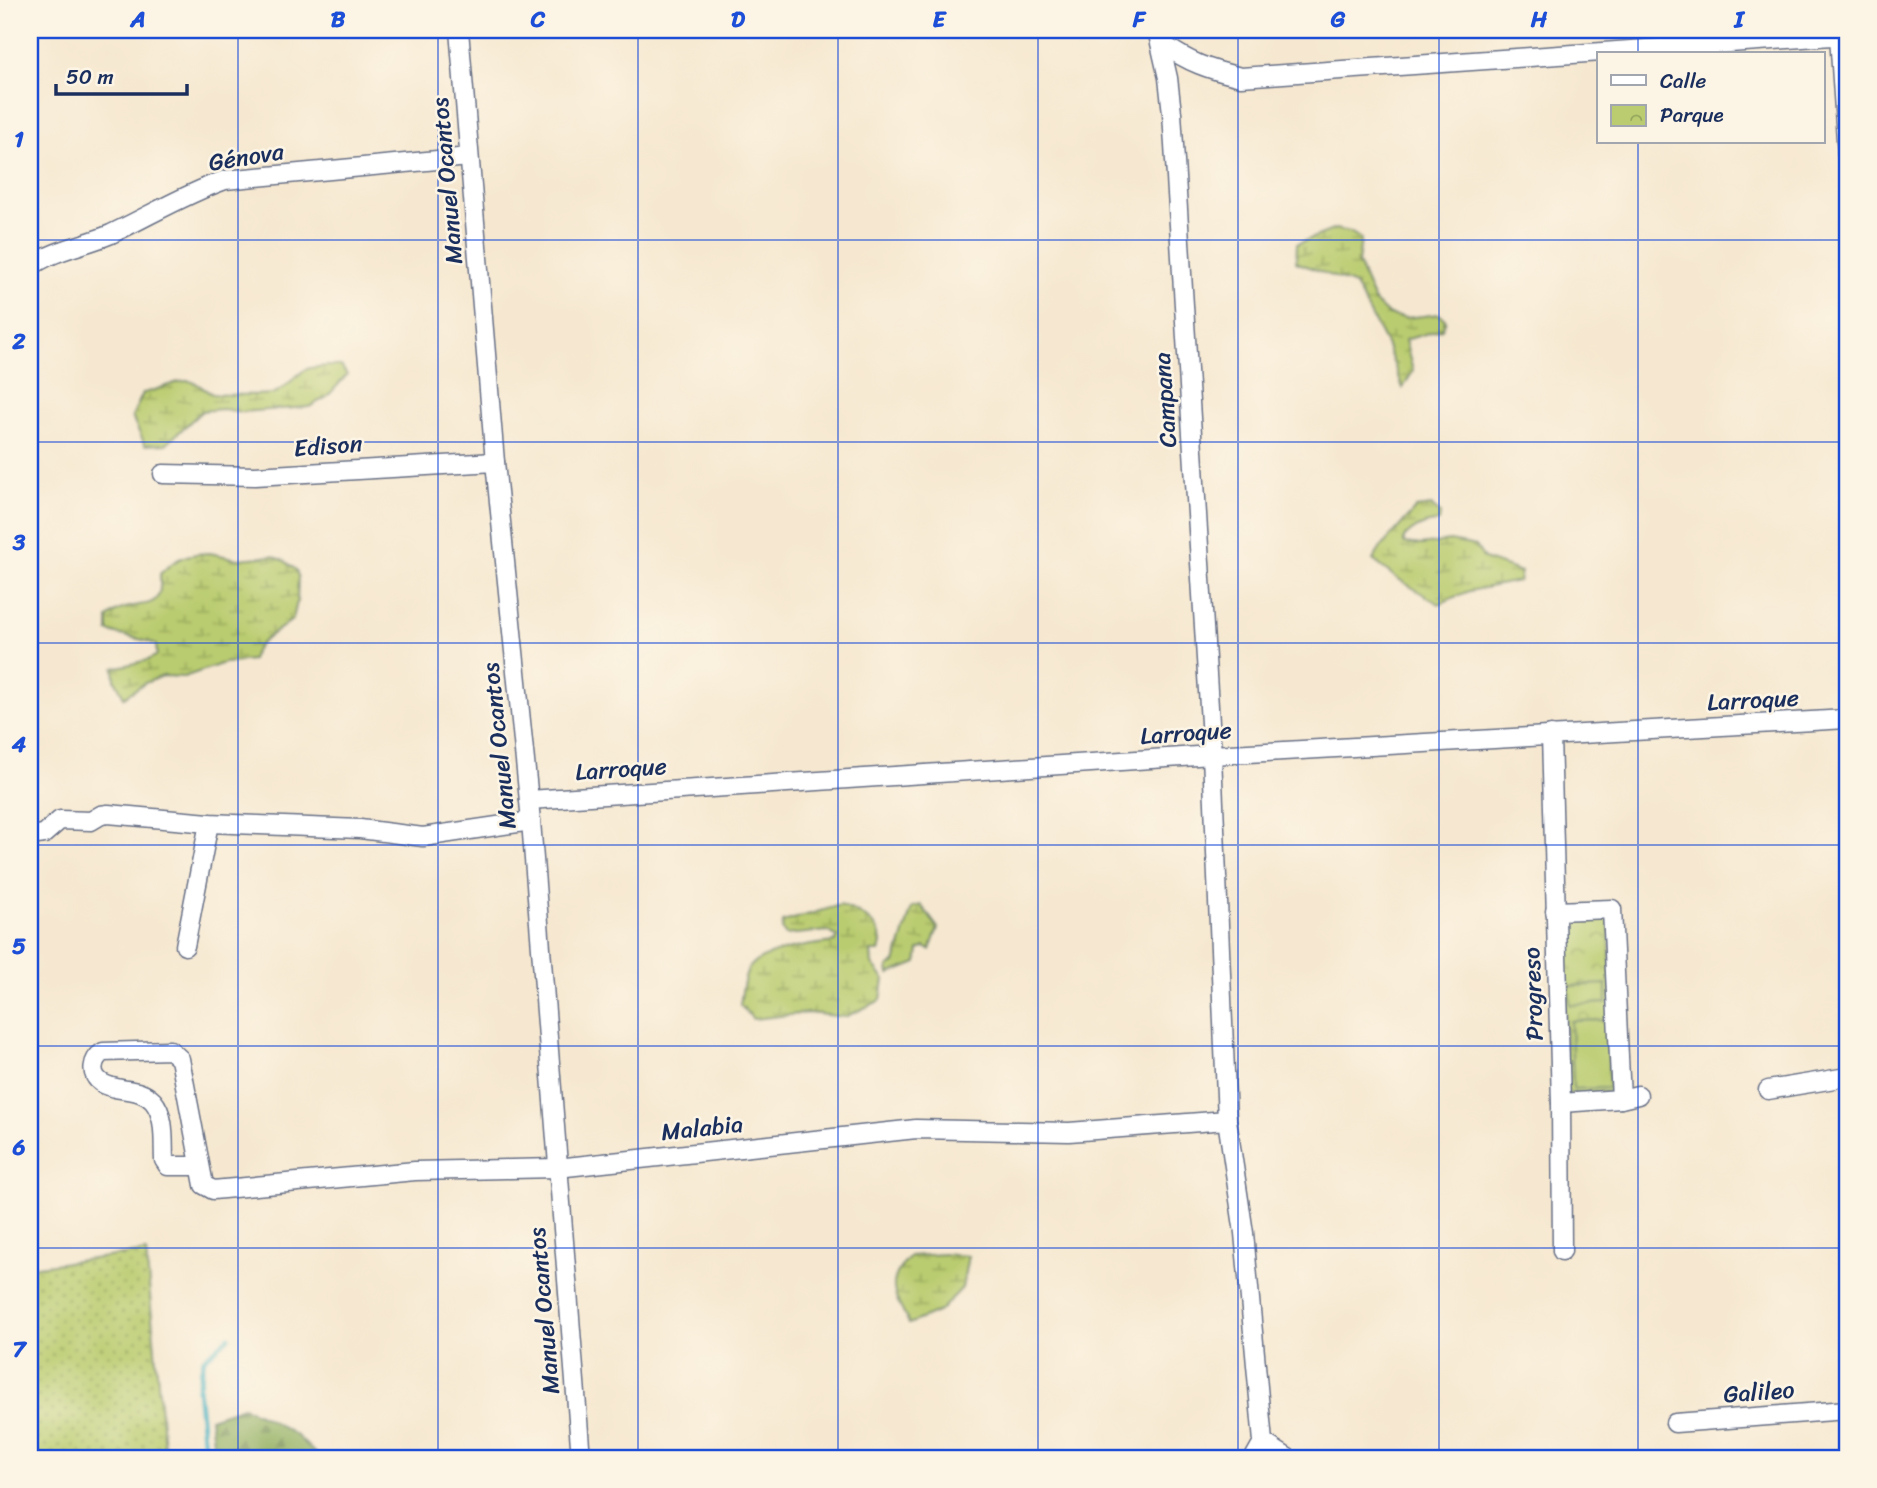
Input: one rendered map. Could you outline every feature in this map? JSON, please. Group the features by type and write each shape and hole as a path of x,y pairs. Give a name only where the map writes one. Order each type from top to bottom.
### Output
{"street":[{"name":"Manuel Ocantos","path":"459,30 495,462 531,821 581,1458"},
{"path":"1159,36 1187,61 1241,77 1597,53"},
{"name":"Campana","path":"1159,36 1172,113 1212,755 1227,1120 1244,1233 1263,1442"},
{"path":"1608,52 1843,36 1847,155"},
{"name":"Génova","path":"30,267 45,257 109,234 202,188 225,180 469,157"},
{"name":"Edison","path":"163,474 255,476 424,464 495,462"},
{"name":"Larroque","path":"529,800 1212,755 1847,719"},
{"name":"Progreso","path":"1551,735 1561,1103 1562,1251"},
{"path":"30,836 44,834 60,820 91,821 108,814 209,823 360,830 422,837 531,821"},
{"path":"185,946 209,823"},
{"path":"1555,911 1612,909 1629,1097 1561,1103"},
{"name":"Malabia","path":"200,1166 168,1166 164,1160 161,1113 154,1102 145,1093 101,1083 93,1073 96,1056 103,1052 170,1050 176,1053 180,1059 204,1185 213,1190 415,1171 557,1168 915,1129 1069,1132 1227,1120"},
{"path":"1768,1090 1847,1077"},
{"name":"Galileo","path":"1675,1423 1847,1410"},
{"path":"1254,1458 1263,1442 1288,1458"}],"green space":[{"path":"1335,229 1350,232 1361,239 1358,263 1374,301 1389,315 1406,318 1439,314 1446,320 1442,329 1405,340 1413,371 1403,388 1386,344 1355,285 1296,262 1297,244"},
{"path":"341,366 347,375 327,397 309,407 241,412 223,409 202,411 166,444 145,445 132,417 143,393 177,382 193,382 213,394 272,394 307,369"},
{"path":"1432,506 1440,513 1439,522 1416,528 1404,538 1404,543 1421,545 1450,541 1476,546 1484,559 1521,572 1519,581 1469,591 1439,604 1373,560 1416,508"},
{"path":"210,553 238,559 273,556 285,561 296,570 298,576 293,619 258,647 252,660 224,663 184,677 163,676 145,683 124,697 115,680 114,668 148,660 157,655 156,645 108,631 108,618 119,610 156,599 159,594 160,574 177,560 194,554"},
{"path":"840,905 863,916 880,935 879,951 871,951 872,964 884,979 881,1000 845,1017 808,1013 753,1019 740,1005 744,980 756,961 777,953 835,942 838,937 827,931 786,935 782,930 783,922"},
{"path":"921,905 938,928 930,950 925,947 919,950 917,963 889,974 888,967 895,963 912,907"},
{"path":"1609,915 1615,1092 1567,1094 1562,916"},
{"path":"1606,984 1606,1003 1570,1005 1569,986"},
{"path":"1607,1020 1609,1088 1573,1089 1571,1021"},
{"path":"146,1252 165,1458 30,1458 30,1267"},
{"path":"910,1256 968,1256 962,1288 940,1311 909,1324 894,1289 897,1274"},
{"path":"243,1407 297,1436 320,1458 215,1458 210,1418"}],"waterway":[{"path":"205,1458 198,1388 204,1359 229,1337"}]}
